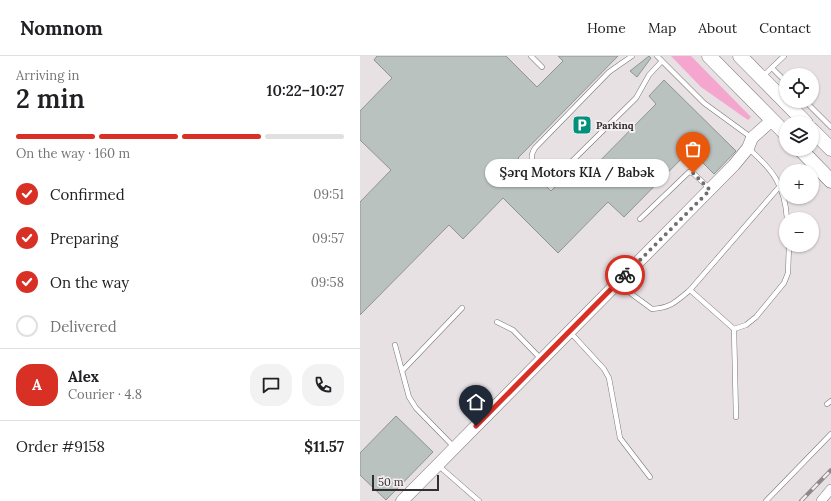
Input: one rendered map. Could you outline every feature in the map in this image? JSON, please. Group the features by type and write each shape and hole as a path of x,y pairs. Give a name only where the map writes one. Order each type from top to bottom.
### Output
{"main road":[{"path":"709,56 779,127"},
{"path":"740,56 799,116"},
{"path":"819,137 831,149"},
{"path":"807,156 831,181"}],"street":[{"path":"403,501 541,359 710,190 734,165 750,143 772,120"},
{"path":"820,501 831,489"}],"lane":[{"path":"531,56 542,67"},
{"path":"632,56 609,72 535,148 531,155 532,161 547,177 553,177 559,174 636,98 649,75 662,61"},
{"path":"657,56 704,103 750,143 774,174 779,184"},
{"path":"761,78 784,56"},
{"path":"772,68 779,75"},
{"path":"812,108 831,127"},
{"path":"640,219 689,172 693,173 710,190"},
{"path":"617,283 652,309 665,308 690,290 779,187"},
{"path":"734,329 746,325 756,317 784,283 788,273 789,252"},
{"path":"690,290 734,329 736,417"},
{"path":"402,372 462,308"},
{"path":"496,322 513,330 541,359"},
{"path":"569,331 604,369 609,378 620,438 650,477"},
{"path":"395,345 409,397 416,408 454,448"},
{"path":"766,501 831,434"},
{"path":"438,465 479,501"}],"shaded area":[{"path":"671,56 691,56 751,117 748,120 701,87"}],"building":[{"path":"377,56 506,56 537,87 563,61 558,56 618,56 518,158 551,191 571,170 581,180 656,104 649,96 664,80 736,151 714,174 690,150 624,217 608,202 558,253 503,198 463,239 449,225 360,315 360,202 391,170 360,140 360,111 392,78 374,60"},
{"path":"649,56 651,58 637,77 630,71"},
{"path":"396,416 433,452 386,500 360,475 360,453"}],"railway":[{"path":"801,501 831,470"}],"way so far":[{"path":"625,275 710,190 693,173"}],"place":[{"name":"Parkinq","path":"582,125"},
{"name":"Şərq Motors KIA / Babək","path":"693,173"}],"route":[{"path":"476,426 625,275"}]}
